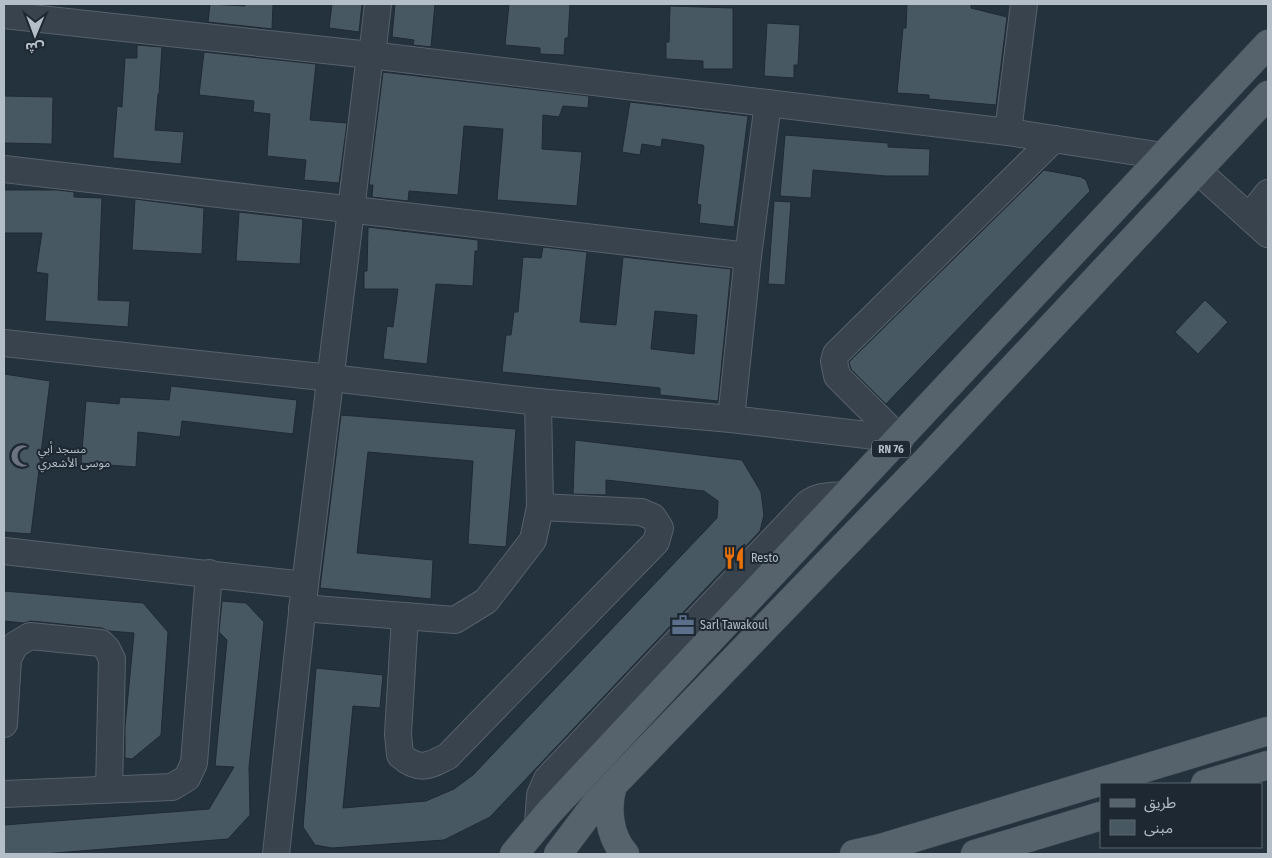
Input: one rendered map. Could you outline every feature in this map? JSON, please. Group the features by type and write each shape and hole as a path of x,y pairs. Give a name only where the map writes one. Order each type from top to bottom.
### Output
{"main road":[{"name":"RN 76","path":"514,854 538,824 1268,44"},
{"name":"RN 76","path":"558,854 597,802 925,462 1268,94"},
{"path":"1167,151 1197,170"},
{"path":"900,439 925,462"},
{"path":"854,854 900,842 1268,731"},
{"path":"1208,783 1268,765"},
{"path":"613,785 610,799 611,826 615,840 625,854"},
{"path":"975,854 1100,816"}],"street":[{"path":"270,854 304,596 370,55 373,48 378,4"},
{"path":"1008,132 1024,4"},
{"path":"4,15 370,55 1054,139 1167,151"},
{"path":"731,418 748,256 768,103"},
{"path":"900,439 837,376 834,362 836,354 1054,139"},
{"path":"4,169 748,256"},
{"path":"1197,170 1268,234"},
{"path":"1249,217 1268,193"},
{"path":"4,343 538,402 731,418 900,439"},
{"path":"4,551 209,573 304,596 405,616 455,620 486,601 533,540 540,507 538,402"},
{"path":"405,616 398,734 400,755 411,765 431,765 448,756 656,542 660,528 653,517 641,512 540,507"},
{"path":"4,794 172,787 187,778 194,763 209,573"},
{"path":"4,724 8,659 15,645 30,636 101,643 107,649 112,659 109,789"}],"building":[{"path":"210,4 245,6 245,4 273,4 272,29 208,22"},
{"path":"332,4 362,4 359,32 329,28"},
{"path":"395,4 435,4 431,47 413,45 414,40 392,37"},
{"path":"509,4 570,4 568,38 565,38 564,55 540,54 540,48 505,45"},
{"path":"907,4 971,4 971,8 1007,17 996,105 929,99 929,95 897,93 903,28 906,28"},
{"path":"670,6 733,8 733,69 703,69 703,61 666,59 666,42 669,42"},
{"path":"767,23 800,25 798,65 794,65 794,78 764,76"},
{"path":"137,45 162,47 155,130 184,132 181,164 113,158 117,106 122,107 125,58 137,58"},
{"path":"204,52 316,64 310,120 347,123 339,183 304,180 306,160 267,156 270,114 253,112 254,101 199,95"},
{"path":"383,72 589,96 588,108 563,106 559,117 543,115 542,149 582,152 577,206 497,200 503,129 464,126 458,195 409,191 408,201 372,197 373,185 369,185"},
{"path":"4,96 53,97 52,144 4,143"},
{"path":"630,102 748,116 734,227 699,223 701,205 697,204 703,145 662,139 661,147 642,144 640,155 622,152"},
{"path":"785,135 888,143 888,147 930,149 929,176 886,176 813,170 811,198 780,196"},
{"path":"1044,170 1081,177 1086,180 1090,191 886,404 851,369 849,362"},
{"path":"4,190 57,190 74,192 74,197 102,198 98,300 130,301 128,327 45,321 48,274 36,272 42,233 4,233"},
{"path":"135,199 204,208 202,254 132,250"},
{"path":"774,201 791,202 785,285 768,284"},
{"path":"239,212 303,219 300,264 236,261"},
{"path":"368,227 478,240 478,251 475,251 473,286 436,284 427,364 383,359 387,326 393,327 398,289 364,289 364,271 367,271"},
{"path":"543,247 587,252 580,322 616,325 623,257 731,269 718,401 660,395 660,388 502,372 506,335 511,335 514,312 518,312 523,257 541,258","holes":["655,311 697,315 694,354 651,349"]},
{"path":"1205,300 1228,322 1198,354 1175,332"},
{"name":"مسجد أبي موسى الأشعري","path":"4,374 50,381 31,534 4,532"},
{"path":"171,386 297,400 293,434 182,421 180,437 138,432 136,467 81,463 86,401 119,404 120,397 169,400"},
{"path":"341,415 516,429 506,547 468,544 473,461 368,452 357,553 433,560 431,599 320,588"},
{"path":"575,440 742,460 761,492 764,515 760,531 490,817 444,840 332,848 315,845 303,827 316,668 383,675 380,708 353,706 343,808 426,801 454,789 473,775 717,518 718,501 704,491 606,480 606,495 573,494"},
{"path":"4,591 143,603 168,632 161,735 132,759 125,758 125,727 134,633 31,621 24,623 4,621"},
{"path":"222,601 246,603 264,622 249,768 250,815 228,839 43,854 4,854 4,825 209,809 234,767 215,766 227,640 219,632"}],"place":[{"name":"مسجد أبي موسى الأشعري","path":"22,456"},
{"name":"Resto","path":"734,558"},
{"name":"Sarl Tawakoul","path":"683,625"}]}
